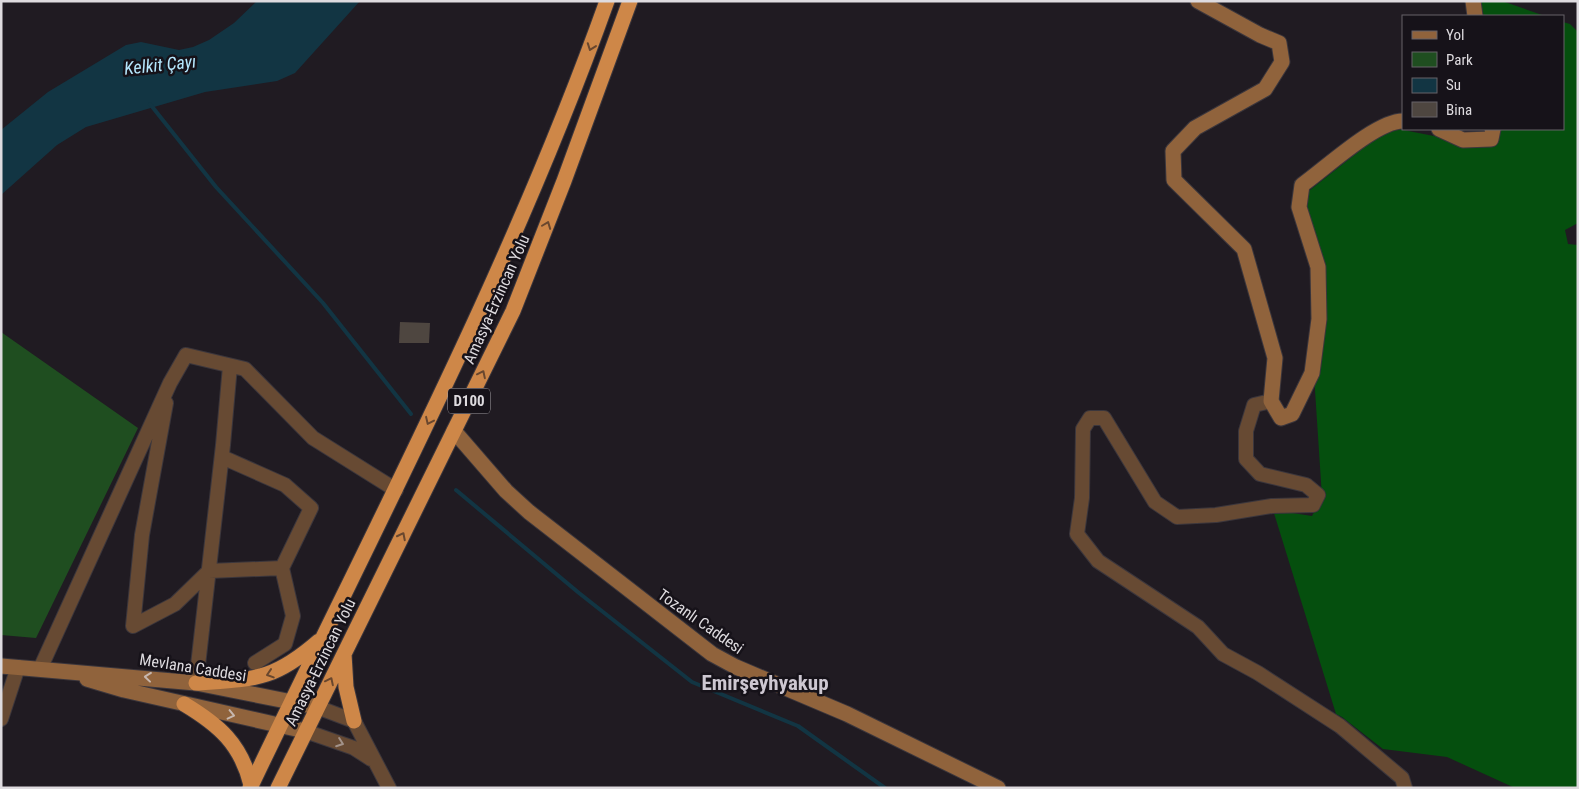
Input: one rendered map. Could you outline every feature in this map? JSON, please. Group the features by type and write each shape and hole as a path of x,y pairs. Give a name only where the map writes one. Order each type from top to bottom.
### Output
{"highway":[{"name":"D100","path":"251,786 396,490 490,289 584,66 607,1"},
{"name":"Amasya-Erzincan Yolu","path":"278,788 517,302 630,1"},
{"path":"196,683 267,675 290,665 324,636"},
{"path":"344,652 346,687 354,722"},
{"path":"184,704 204,716 230,740 243,758 251,786"}],"street":[{"path":"1198,1 1260,35 1280,42 1282,62 1265,89 1195,128 1173,151 1174,180 1244,249 1275,358 1271,401 1280,418 1292,414 1312,373 1319,319 1318,267 1299,207 1302,185 1363,138 1393,121 1402,121"},
{"path":"1473,1 1475,15"},
{"path":"1442,130 1463,140 1491,139 1493,130"},
{"path":"40,669 170,383 186,354 245,369 313,438 396,490"},
{"path":"196,683 222,457 230,366"},
{"path":"170,383 142,535 133,626 174,604 209,571 282,568"},
{"path":"1271,401 1254,405 1246,431 1246,459 1260,474 1306,485 1318,495 1313,505 1272,506 1216,515 1177,517 1155,502 1104,418 1090,418 1083,429 1082,498 1076,534 1098,561 1198,627 1223,654 1258,673 1340,726 1402,778 1405,788"},
{"name":"Tozanlı Caddesi","path":"454,431 506,491 529,512 712,654 736,667 839,710 998,788"},
{"path":"222,457 285,485 310,508 282,568 293,616 285,644 255,663"},
{"name":"Mevlana Caddesi","path":"1,666 196,683 317,707"},
{"path":"1,719 18,667"},
{"name":"Mevlana Caddesi","path":"62,671 124,690 305,731"},
{"path":"317,707 354,722 372,760 389,788"},
{"path":"305,731 354,748 372,760"}],"green space":[{"path":"1479,1 1502,1 1542,15 1484,15"},
{"path":"1564,22 1570,24 1578,32 1578,223 1565,230 1568,244 1578,245 1578,788 1515,788 1447,757 1383,749 1336,714 1273,510 1312,516 1322,497 1314,375 1321,269 1301,219 1305,194 1372,141 1393,128 1485,146 1497,130 1564,130"},
{"path":"1,332 138,428 36,638 1,635"}],"water":[{"name":"Kelkit Çayı","path":"257,1 360,1 295,73 277,81 205,92 86,127 57,145 1,195 1,130 48,92 126,45 141,42 179,50 193,47 209,40 234,23"}],"building":[{"path":"400,322 430,323 429,343 399,343"}],"waterway":[{"path":"150,104 216,187 323,303 411,414"},
{"path":"456,490 579,593 692,682 798,726 885,788"}],"district":[{"name":"Emirşeyhyakup","path":"765,683"}]}
